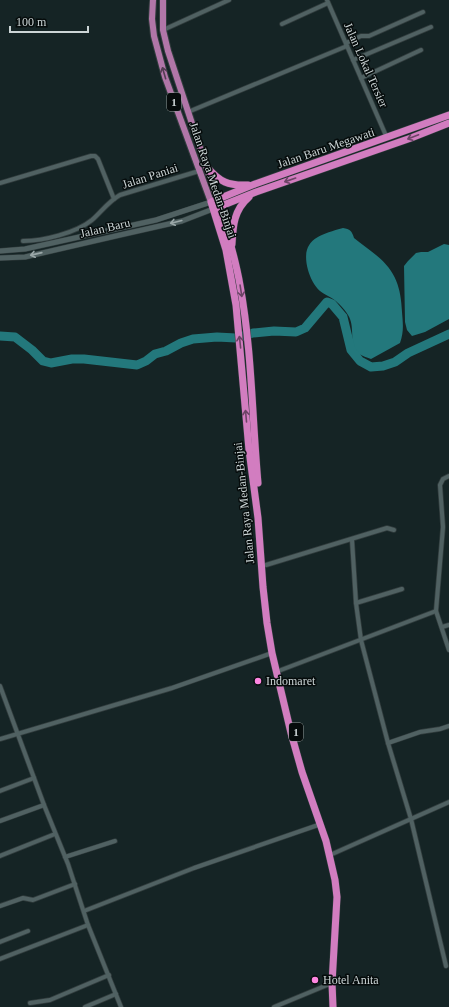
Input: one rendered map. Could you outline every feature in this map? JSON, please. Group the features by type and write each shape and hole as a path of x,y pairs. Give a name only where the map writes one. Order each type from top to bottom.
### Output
{"highway":[{"name":"Jalan Baru Megawati","path":"214,200 449,115"},
{"name":"Jalan Baru Megawati","path":"216,208 256,192 449,123"},
{"path":"390,137 395,143"},
{"path":"207,167 215,176 229,184 255,184"},
{"path":"232,250 233,223 236,214 243,202 256,192"},
{"name":"Jalan Raya Medan-Binjai","path":"214,200 236,305 242,320 250,363 255,453 263,518 271,622 281,670 281,681 302,772 332,855 337,897 332,983 333,1007"},
{"name":"Jalan Raya Medan-Binjai","path":"216,208 232,250 240,284 242,365 249,450 258,518 267,623 272,653 340,880 341,897 336,983 338,1007"}],"main road":[{"name":"Jalan Raya Medan-Binjai","path":"153,0 152,19 154,36 164,70 199,170 214,200"},
{"name":"Jalan Raya Medan-Binjai","path":"163,0 163,30 188,112 207,167 214,200"}],"street":[{"path":"163,30 229,0"},
{"path":"282,24 327,1"},
{"name":"Jalan Lokal Tersier","path":"327,1 361,78 390,137"},
{"path":"188,112 346,44 361,36 369,36 423,12"},
{"path":"353,60 431,27"},
{"path":"361,78 421,50"},
{"path":"0,183 95,156 98,159 114,198"},
{"name":"Jalan Paniai","path":"23,240 53,240 91,221 114,198 120,195 199,170"},
{"name":"Jalan Baru","path":"0,251 25,250 53,240 156,220 214,200"},
{"name":"Jalan Baru","path":"0,258 25,257 182,221 216,208"},
{"path":"53,240 56,250"},
{"path":"448,646 436,611 443,527 440,485 443,479 449,476"},
{"path":"266,565 352,540 387,528 394,530"},
{"path":"352,540 356,603 361,640 388,743 411,819 446,966"},
{"path":"356,603 402,589"},
{"path":"281,670 436,611"},
{"path":"442,628 449,625"},
{"path":"0,739 172,688 272,653"},
{"path":"0,686 44,806 75,884 88,925 121,1007"},
{"path":"388,743 420,732 449,726"},
{"path":"0,791 34,778"},
{"path":"332,855 449,802"},
{"path":"0,821 44,806"},
{"path":"84,911 194,868 321,824"},
{"path":"0,856 55,834"},
{"path":"65,857 115,841"},
{"path":"0,906 23,898 33,900 75,884"},
{"path":"0,959 88,925"},
{"path":"0,942 28,931"},
{"path":"30,1003 50,1000 109,975"},
{"path":"274,1007 332,983"},
{"path":"85,1007 116,994"}],"water":[{"path":"343,228 350,231 354,238 383,261 393,274 399,288 403,328 400,343 371,359 355,351 351,324 348,315 336,301 318,289 312,281 308,270 306,260 307,252 309,245 313,240 326,233"},
{"path":"444,244 449,245 449,319 425,332 412,336 407,330 405,322 404,266 416,253 428,252"}],"waterway":[{"path":"0,336 15,337 43,361 51,363 72,359 84,359 137,365 146,361 155,354 166,351 181,343 193,339 217,337 236,338 253,333 274,331 296,332 305,328 327,302 332,304 343,317 351,350 360,361 371,367 383,366 395,362 408,353 449,334"}],"place":[{"name":"Indomaret","path":"258,681"},
{"name":"Hotel Anita","path":"315,980"}]}
